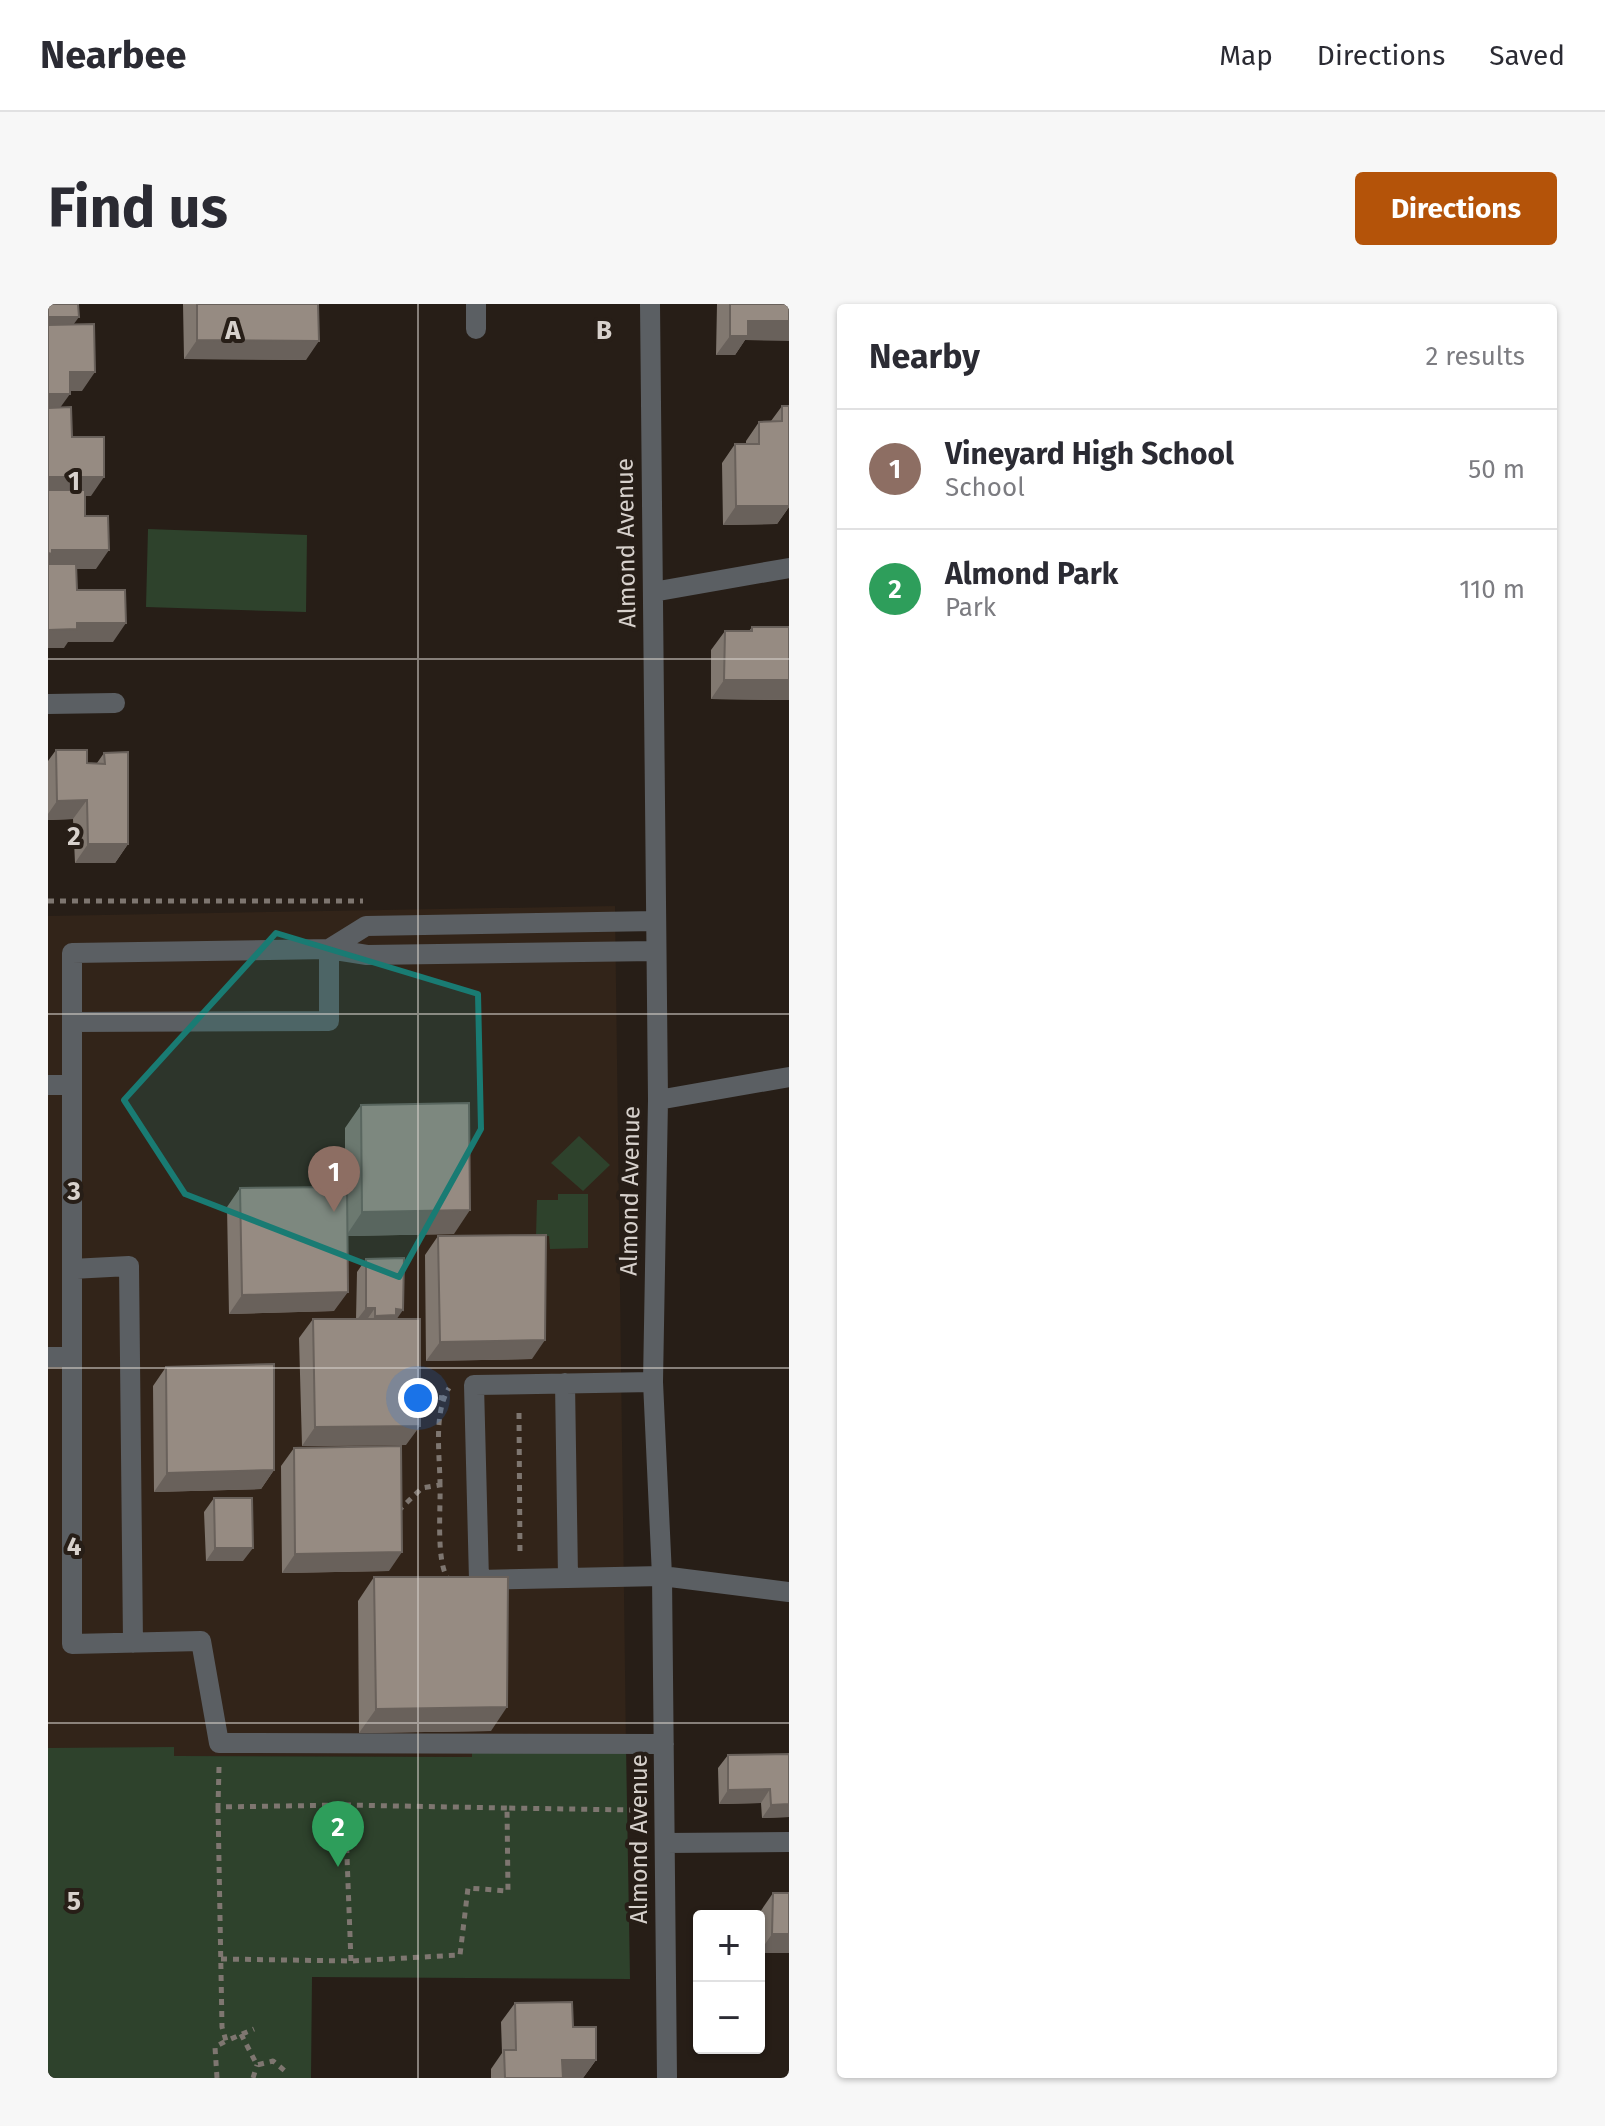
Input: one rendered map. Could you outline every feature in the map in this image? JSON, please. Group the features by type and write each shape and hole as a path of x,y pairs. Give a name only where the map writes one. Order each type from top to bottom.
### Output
{"street":[{"path":"476,304 476,329"},
{"name":"Almond Avenue","path":"650,304 658,1100 653,1382 662,1576 667,2078"},
{"path":"653,592 789,568"},
{"path":"48,704 115,703"},
{"path":"329,949 366,926 656,921"},
{"path":"72,1022 329,1021 329,949"},
{"path":"656,951 367,955 329,949 72,953 72,1644 201,1641 219,1743 664,1744"},
{"path":"658,1100 789,1077"},
{"path":"48,1085 72,1085"},
{"path":"72,1269 129,1266 133,1643"},
{"path":"48,1357 72,1357"},
{"path":"653,1382 474,1385 479,1580 662,1576 789,1592"},
{"path":"565,1383 568,1577"},
{"path":"665,1843 789,1842"}],"path":[{"path":"48,901 366,901"},
{"path":"406,1394 443,1398"},
{"path":"519,1413 520,1557"},
{"path":"219,1743 222,2027 226,2041"},
{"path":"218,1807 345,1805 631,1810"},
{"path":"345,1805 351,1961"},
{"path":"221,1959 351,1961 460,1955 468,1888 508,1891 507,1808"},
{"path":"217,2078 215,2047 254,2029"},
{"path":"241,2034 257,2065 253,2078"},
{"path":"257,2065 273,2061 285,2071"}],"highlighted area":[{"path":"276,933 478,994 481,1129 399,1277 185,1194 124,1100"}],"shaded area":[{"path":"615,906 626,1746 472,1747 472,1757 174,1756 174,1748 48,1748 48,916"}],"green space":[{"path":"148,529 307,535 306,612 146,607"},
{"path":"579,1136 610,1165 583,1191 551,1163"},
{"path":"558,1194 588,1194 588,1248 550,1249 549,1236 536,1236 537,1200 558,1200"},
{"path":"472,1746 626,1746 630,1979 312,1977 311,2078 48,2078 48,1748 174,1747 174,1756 472,1757"}],"building":[{"path":"48,304 78,304 79,317 48,317"},
{"path":"197,304 318,304 319,341 197,340"},
{"path":"730,304 789,304 789,321 748,321 748,336 730,336"},
{"path":"94,324 95,372 70,372 70,394 48,394 48,325"},
{"path":"782,406 789,406 789,506 736,506 735,444 759,444 759,422 782,421"},
{"path":"71,407 72,437 104,437 104,477 48,477 48,408"},
{"path":"48,490 85,490 85,516 108,516 109,550 52,550 52,554 48,553"},
{"path":"48,564 76,564 77,590 125,590 126,623 77,623 77,629 48,630"},
{"path":"752,627 789,627 789,680 724,680 725,631 752,631"},
{"path":"56,750 87,750 87,763 105,764 104,753 128,752 128,844 88,844 87,800 57,801"},
{"path":"469,1103 470,1210 362,1212 361,1105"},
{"path":"347,1187 348,1292 242,1295 240,1188"},
{"path":"546,1235 545,1340 440,1342 438,1236"},
{"path":"404,1258 403,1310 396,1309 396,1315 375,1316 375,1308 366,1308 366,1259"},
{"path":"313,1319 420,1319 420,1426 315,1427"},
{"path":"274,1364 274,1470 167,1473 166,1367"},
{"path":"401,1446 402,1552 295,1554 294,1448"},
{"path":"214,1498 252,1498 253,1548 215,1548"},
{"path":"374,1577 508,1577 507,1707 376,1709"},
{"path":"789,1754 789,1804 771,1805 770,1789 728,1790 728,1755"},
{"path":"773,1893 789,1893 789,1934 772,1934"},
{"path":"572,2002 573,2027 596,2027 596,2060 562,2060 563,2078 505,2078 504,2050 516,2050 515,2003"}],"place":[{"name":"Vineyard High School","path":"334,1212"},
{"name":"Almond Park","path":"338,1867"}]}
